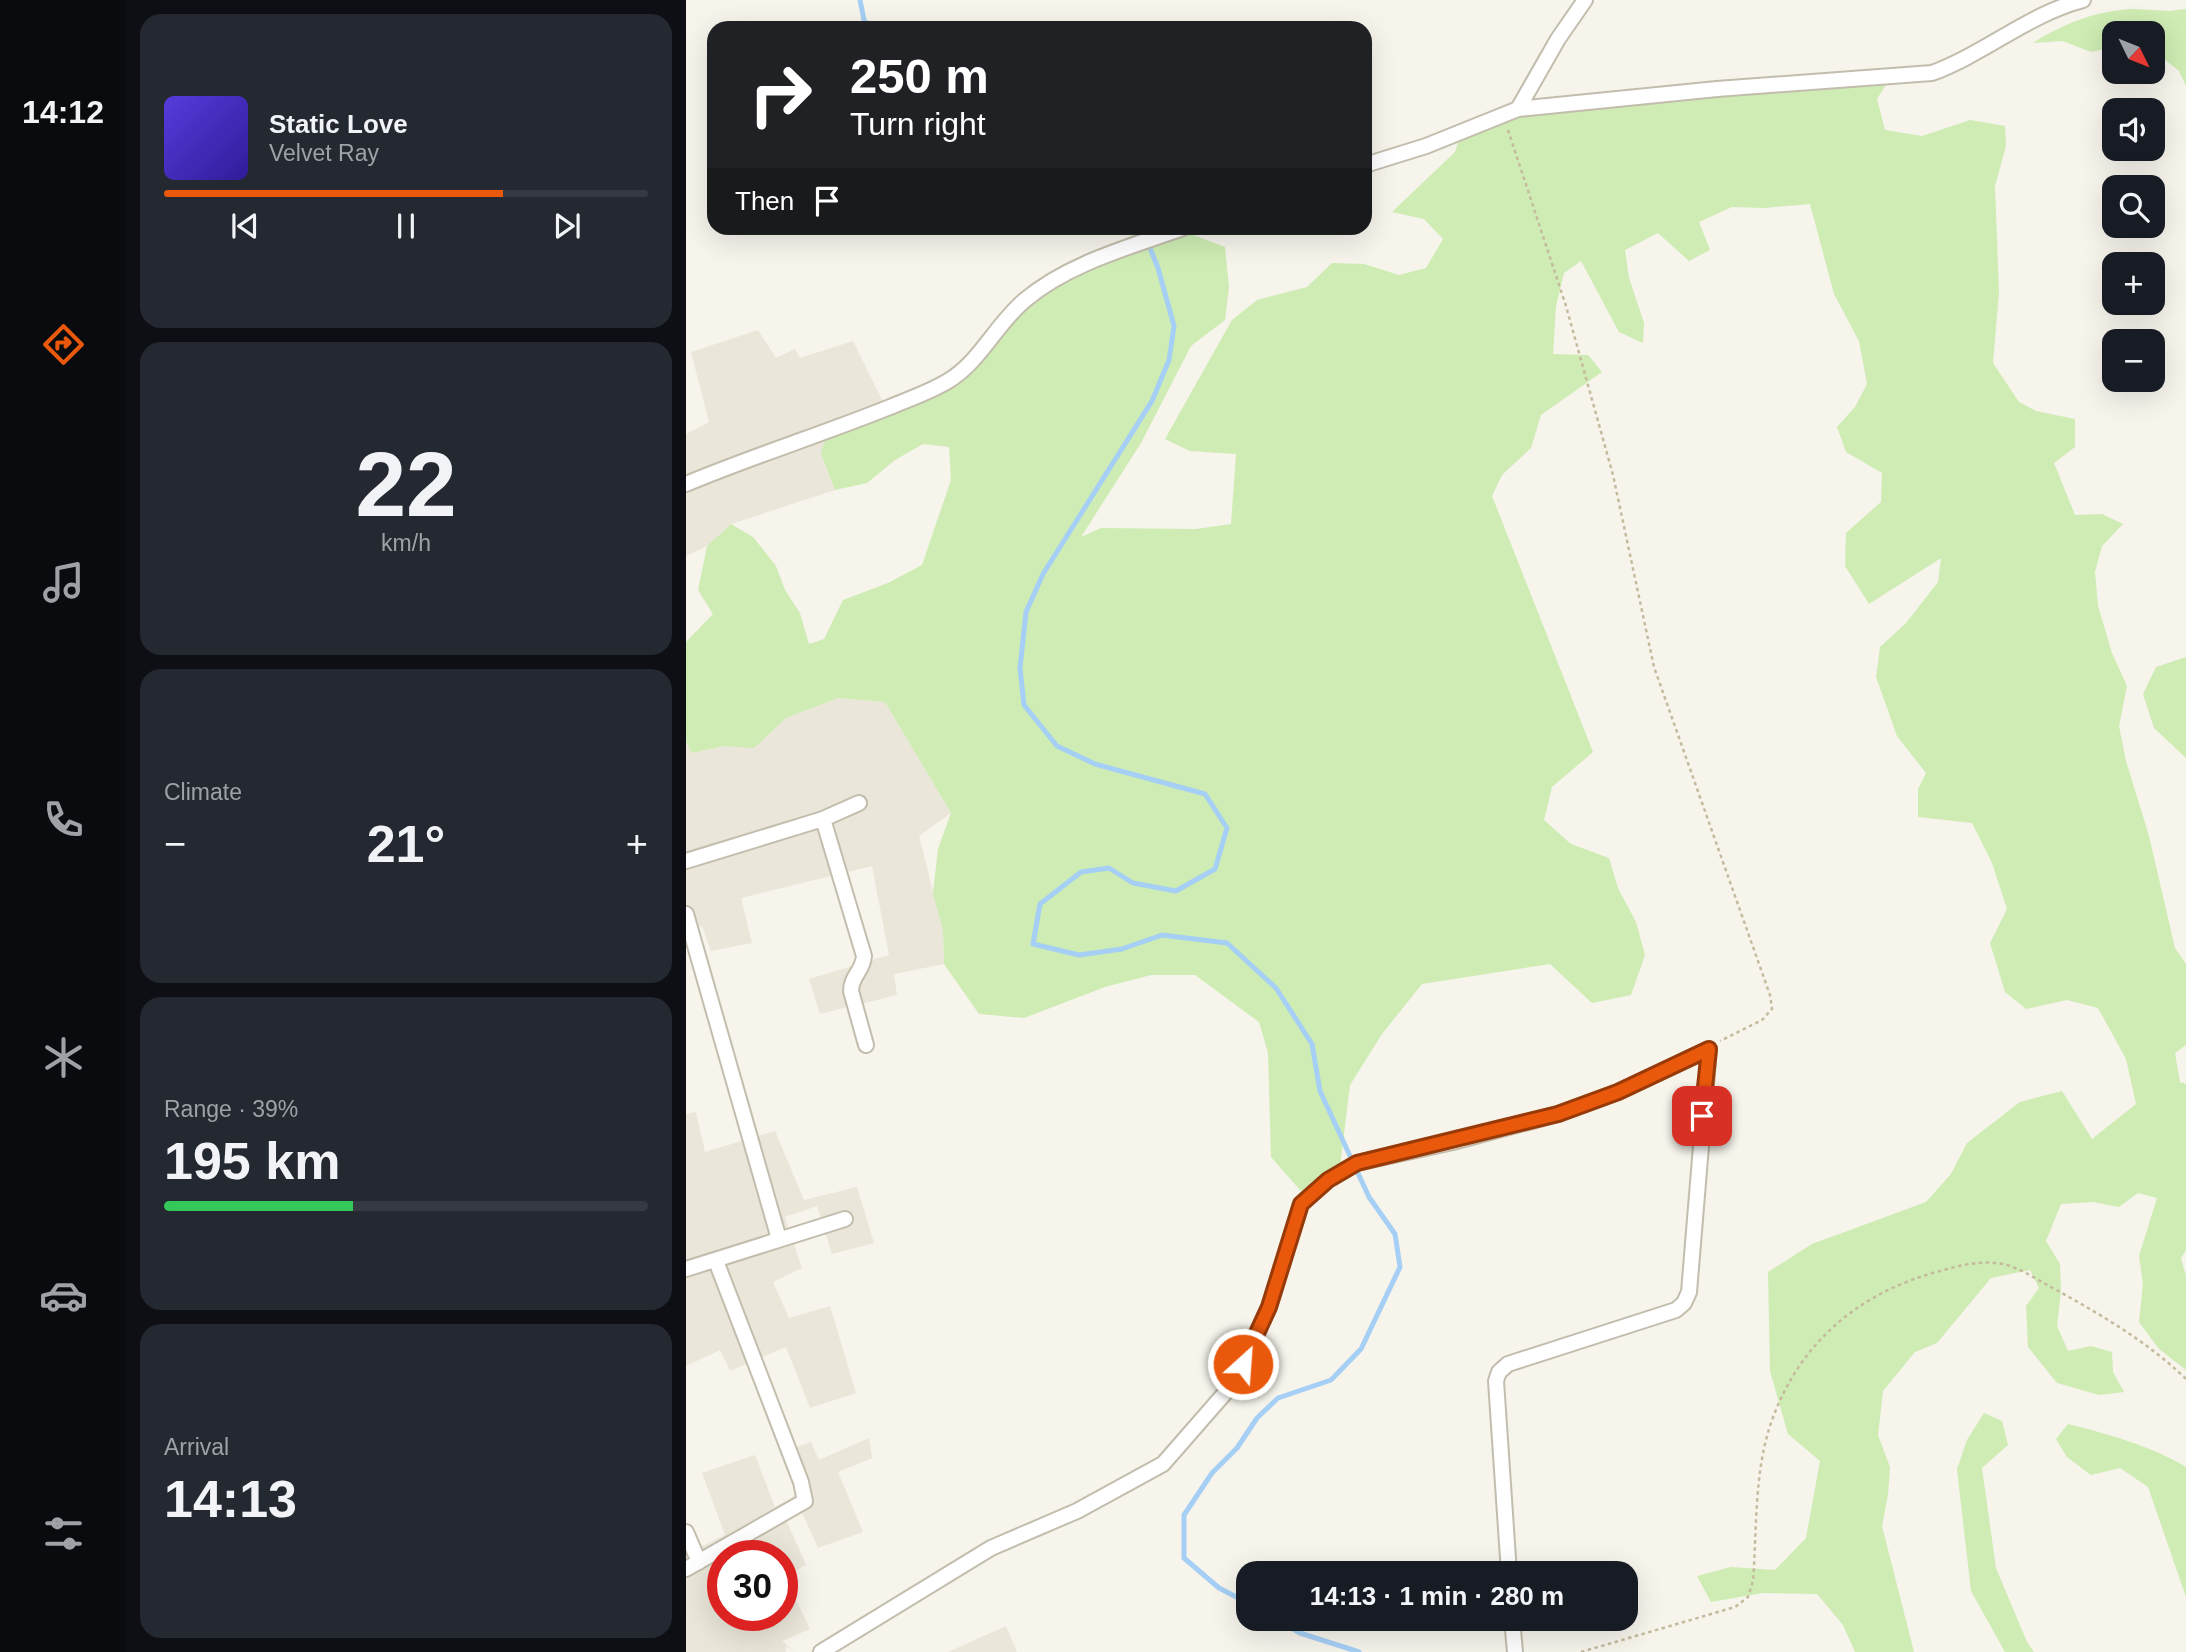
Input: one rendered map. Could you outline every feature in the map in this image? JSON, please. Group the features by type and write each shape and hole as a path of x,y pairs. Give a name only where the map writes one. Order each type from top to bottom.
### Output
{"street":[{"path":"1518,109 1585,0"},
{"path":"1372,163 1426,146 1518,109 1717,89 1932,73 1961,62 2049,14 2082,0"},
{"path":"686,484 734,464 856,422 949,380 972,360 1024,301 1055,279 1106,256 1164,235"},
{"path":"686,862 823,819 859,803"},
{"path":"823,819 864,956 863,964 851,983 866,1045"},
{"path":"686,914 779,1239"},
{"path":"821,1652 991,1548 1077,1511 1163,1464 1232,1385 1269,1307 1301,1204 1328,1180 1357,1163 1558,1114 1618,1092 1709,1049 1689,1292 1684,1303 1676,1310 1508,1364 1499,1371 1496,1381 1498,1435 1508,1561"},
{"path":"686,1269 845,1219"},
{"path":"686,1532 693,1566 804,1503 806,1499 716,1261"},
{"path":"1514,1631 1515,1652"}],"path":[{"path":"1502,115 1566,306 1610,462 1654,667 1770,995 1772,1009 1762,1020 1722,1039 1709,1049"},
{"path":"1581,1652 1735,1608 1748,1597 1753,1581 1762,1457 1771,1423 1797,1370 1825,1334 1854,1307 1888,1288 1960,1265 1983,1262 2006,1265 2061,1292 2116,1325 2168,1362 2186,1379"}],"shaded area":[{"path":"758,330 776,358 795,349 800,358 853,341 886,408 821,454 835,490 731,524 707,546 686,556 686,434 709,422 691,352"},
{"path":"838,698 885,702 951,813 919,836 943,931 944,964 894,974 897,995 820,1014 809,979 889,955 872,866 741,898 752,943 711,951 702,926 686,931 686,741 693,753 724,746 754,747 786,718"},
{"path":"696,1112 705,1152 775,1131 804,1200 857,1187 874,1243 832,1254 817,1206 785,1217 802,1268 773,1282 789,1318 830,1306 856,1393 810,1408 786,1347 730,1371 720,1350 686,1366 686,1114"},
{"path":"869,1438 872,1458 838,1472 863,1532 818,1548 800,1508 784,1515 795,1540 715,1540 725,1535 702,1473 755,1455 775,1507 808,1489 788,1450 811,1442 819,1460"},
{"path":"707,1544 707,1631 798,1631 798,1604 810,1629 782,1641 795,1652 786,1646 786,1652 686,1652 686,1554"},
{"path":"798,1547 806,1565 798,1569"},
{"path":"1006,1626 1017,1652 948,1652"}],"green space":[{"path":"2186,9 2186,86 2179,71 2165,60 2165,21 2102,21 2102,50 2091,52 2063,41 2033,43 2082,19 2121,10"},
{"path":"1890,78 1877,99 1885,130 1922,136 1970,120 2005,126 2006,146 1995,186 1999,292 1993,363 2019,402 2036,411 2075,419 2075,447 2054,463 2075,515 2102,514 2123,524 2102,546 2095,572 2098,606 2112,653 2127,686 2119,726 2126,761 2149,836 2175,948 2186,964 2186,1045 2175,1053 2180,1082 2186,1084 2186,1250 2181,1258 2186,1276 2186,1370 2159,1349 2139,1322 2143,1284 2139,1256 2157,1198 2138,1193 2119,1207 2093,1202 2061,1204 2046,1241 2060,1264 2061,1291 2057,1326 2068,1351 2091,1346 2112,1352 2113,1372 2124,1392 2099,1395 2057,1383 2028,1347 2026,1306 2039,1288 2030,1270 1991,1278 1937,1343 1915,1352 1883,1391 1878,1435 1890,1467 1882,1526 1914,1652 1855,1652 1843,1625 1817,1594 1763,1593 1711,1602 1697,1576 1731,1567 1775,1570 1806,1538 1820,1461 1788,1434 1770,1371 1768,1272 1812,1244 1926,1202 1951,1174 1967,1143 2020,1102 2062,1091 2092,1139 2136,1104 2126,1059 2098,1008 2067,1000 2026,1009 2005,992 1990,943 2007,909 1992,863 1972,823 1918,817 1918,789 1926,773 1897,736 1876,677 1880,647 1906,623 1938,582 1941,558 1869,604 1845,566 1846,533 1881,502 1882,473 1846,452 1837,427 1855,407 1867,384 1859,341 1834,294 1810,204 1764,208 1732,207 1699,222 1710,250 1689,261 1658,233 1625,250 1629,278 1644,323 1643,343 1619,332 1581,261 1564,273 1556,306 1553,354 1588,355 1602,372 1541,415 1531,448 1502,475 1492,496 1593,752 1552,787 1544,820 1571,844 1609,858 1618,888 1636,922 1645,955 1631,995 1592,1003 1550,964 1422,984 1382,1034 1350,1085 1338,1183 1318,1197 1300,1190 1271,1157 1268,1053 1259,1022 1195,975 1151,975 1105,987 1024,1018 979,1014 944,964 943,931 933,893 938,849 951,813 885,702 838,698 786,718 754,748 724,746 692,753 686,741 686,642 713,614 698,590 707,546 731,524 753,537 776,566 785,590 800,613 809,644 824,639 843,600 888,583 922,565 951,480 949,447 923,444 895,460 867,483 835,490 821,454 827,431 949,381 1012,312 1073,270 1133,235 1193,235 1225,247 1229,287 1225,320 1191,346 1141,443 1081,537 1101,528 1196,529 1231,524 1236,454 1190,451 1165,439 1232,320 1257,300 1307,287 1332,263 1364,264 1399,275 1426,268 1443,239 1424,219 1392,212 1455,152 1461,133 1518,110 1763,93"},
{"path":"2186,657 2186,758 2154,728 2143,694 2156,667"},
{"path":"1984,1413 2002,1421 2008,1445 1982,1468 1996,1568 2027,1642 2034,1652 2005,1652 1971,1591 1957,1469 1967,1440"},
{"path":"2068,1424 2144,1447 2186,1467 2186,1597 2148,1487 2120,1468 2091,1475 2067,1457 2056,1439"}],"waterway":[{"path":"860,0 865,21"},
{"path":"1145,235 1158,268 1174,326 1169,360 1152,401 1043,574 1026,612 1020,668 1024,705 1057,746 1095,764 1205,794 1227,828 1215,869 1176,891 1133,883 1109,868 1081,872 1040,904 1033,944 1079,955 1122,949 1162,935 1227,943 1276,988 1312,1044 1320,1091 1369,1197 1395,1234 1400,1267 1361,1349 1331,1380 1278,1398 1257,1418 1237,1448 1212,1473 1184,1515 1184,1558 1219,1588 1236,1597"},
{"path":"1297,1631 1359,1652"}],"route":[{"path":"1243,1364 1284,1267 1301,1204 1338,1173 1357,1163 1453,1142 1558,1114 1618,1092 1709,1049 1702,1116"}]}
